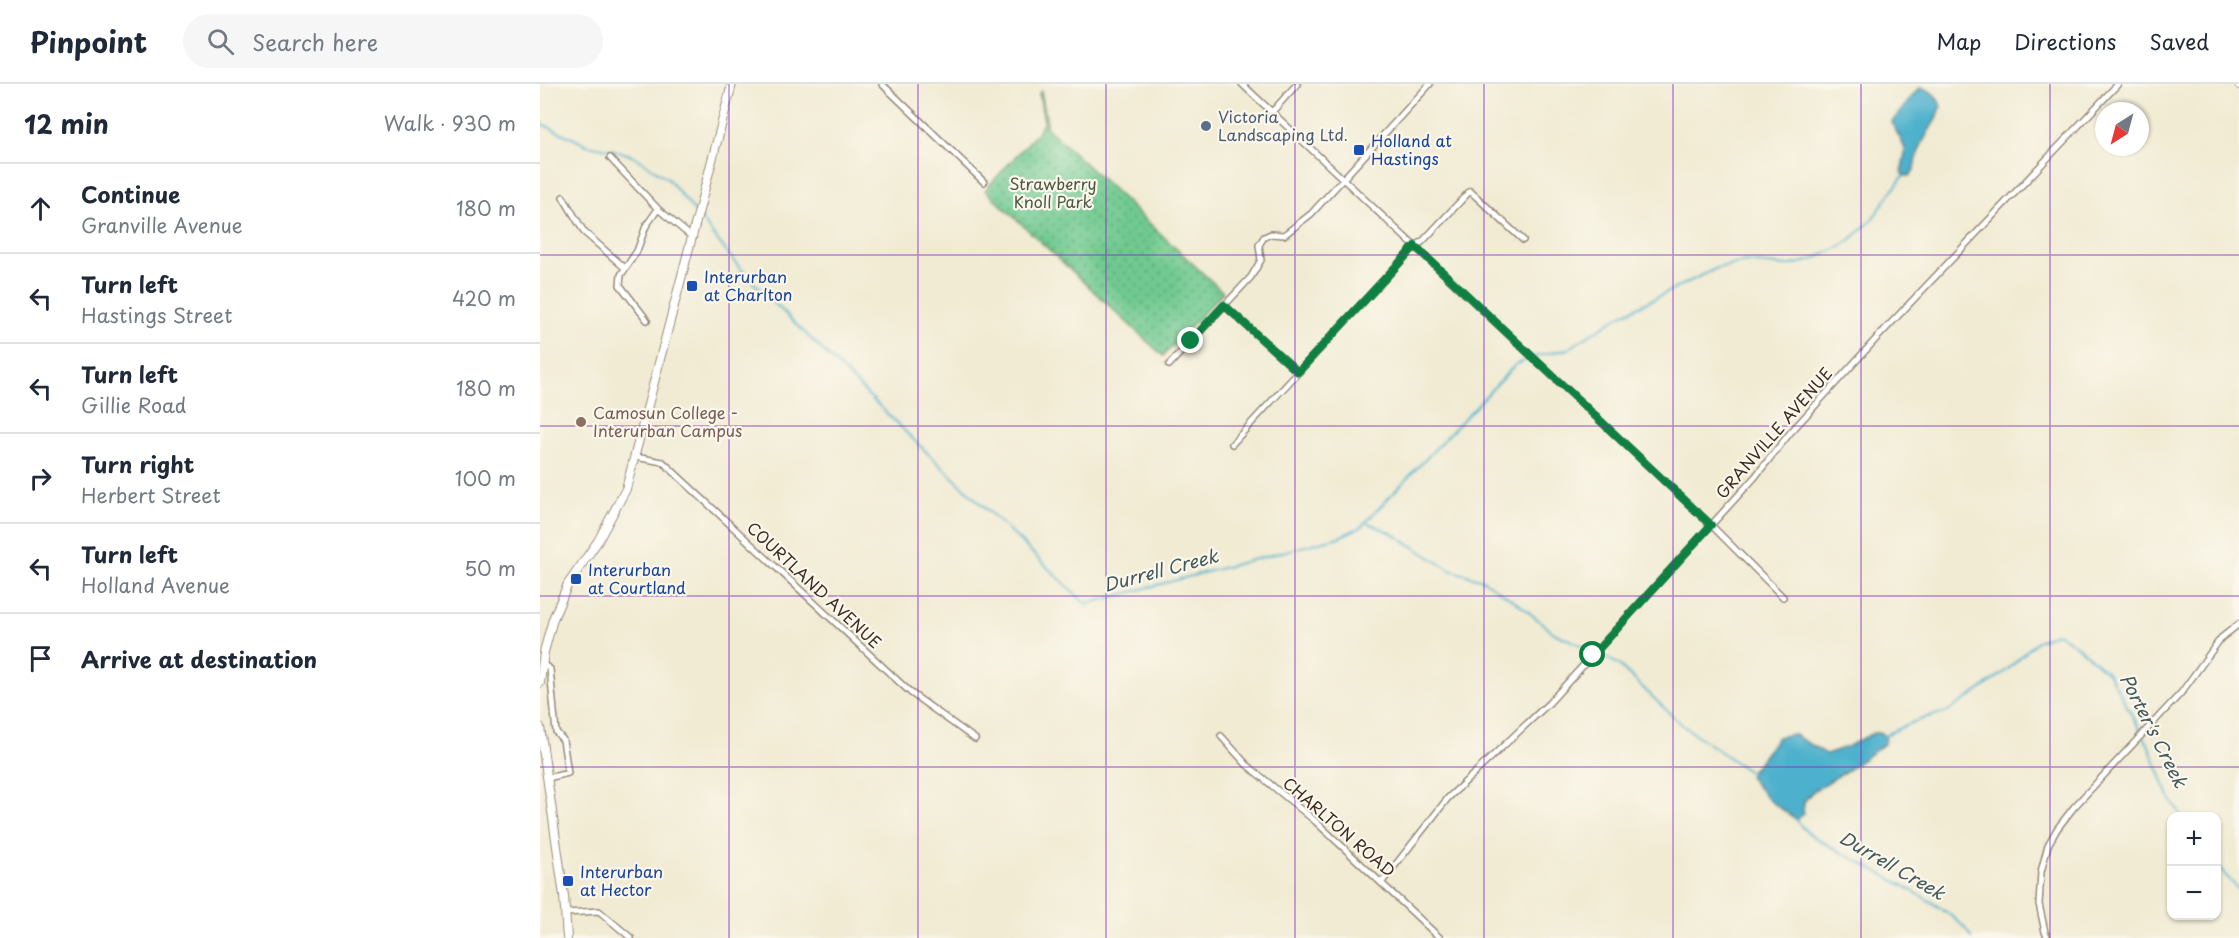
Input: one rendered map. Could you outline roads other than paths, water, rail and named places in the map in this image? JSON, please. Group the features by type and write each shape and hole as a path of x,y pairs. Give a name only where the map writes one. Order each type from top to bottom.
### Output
{"main road":[{"path":"540,683 542,663 553,619 568,584 598,542 626,489 732,84"},
{"path":"540,727 566,913 567,938"}],"street":[{"path":"882,84 984,182"},
{"path":"1242,84 1711,525 1783,597"},
{"path":"1272,112 1297,84"},
{"path":"1168,365 1251,277 1261,260 1260,245 1264,237 1271,234 1284,236 1311,214 1430,84"},
{"name":"GRANVILLE AVENUE","path":"1382,882 1448,798 1550,703 1755,477 1790,433 1876,339 2118,84"},
{"path":"610,158 658,209 693,238"},
{"path":"1232,444 1415,246 1422,242 1470,191 1523,240"},
{"path":"563,197 584,232 625,268"},
{"path":"646,320 620,285 621,275 637,251 646,226 658,209"},
{"path":"1224,305 1298,372"},
{"name":"COURTLAND AVENUE","path":"634,457 663,462 911,693 975,739"},
{"path":"2048,938 2039,904 2041,872 2048,845 2057,830 2074,807 2181,693 2221,638 2239,624"},
{"path":"542,663 550,669 556,732 563,740 568,773 548,777"},
{"name":"CHARLTON ROAD","path":"1221,736 1247,765 1315,821 1440,938"},
{"path":"566,913 599,911 632,938"}],"water":[{"path":"1919,88 1933,94 1941,108 1920,148 1913,171 1909,176 1903,176 1905,150 1892,122"},
{"path":"1873,733 1881,733 1886,738 1884,744 1812,792 1804,802 1803,814 1797,820 1769,800 1749,777 1778,737 1793,734 1826,754 1847,747"}],"waterway":[{"name":"Durrell Creek","path":"540,123 587,145 634,156 668,179 696,213"},
{"name":"Durrell Creek","path":"700,218 754,283 1086,604 1339,537 1361,527 1515,365 1532,357 1568,349 1621,315 1717,268 1745,262 1787,266 1809,261 1840,247 1870,222 1903,176"},
{"name":"Durrell Creek","path":"1368,523 1392,533 1450,570 1483,580 1520,605 1554,633 1618,664 1682,725 1751,773"},
{"name":"Porter's Creek","path":"1884,736 1906,725 1945,713 2007,670 2037,641 2057,633 2077,646 2109,674 2148,744 2169,797 2179,812"},
{"name":"Durrell Creek","path":"1797,820 1815,837 1933,903 1964,927 1971,938"},
{"name":"Porter's Creek","path":"2217,866 2239,890"}],"place":[{"name":"Victoria Landscaping Ltd.","path":"1206,126"},
{"name":"Holland at Hastings","path":"1359,150"},
{"name":"Interurban at Charlton","path":"692,286"},
{"name":"Camosun College - Interurban Campus","path":"581,422"},
{"name":"Interurban at Courtland","path":"576,579"},
{"name":"Interurban at Hector","path":"568,881"}],"park label":[{"name":"Strawberry Knoll Park","path":"1053,193"}]}
